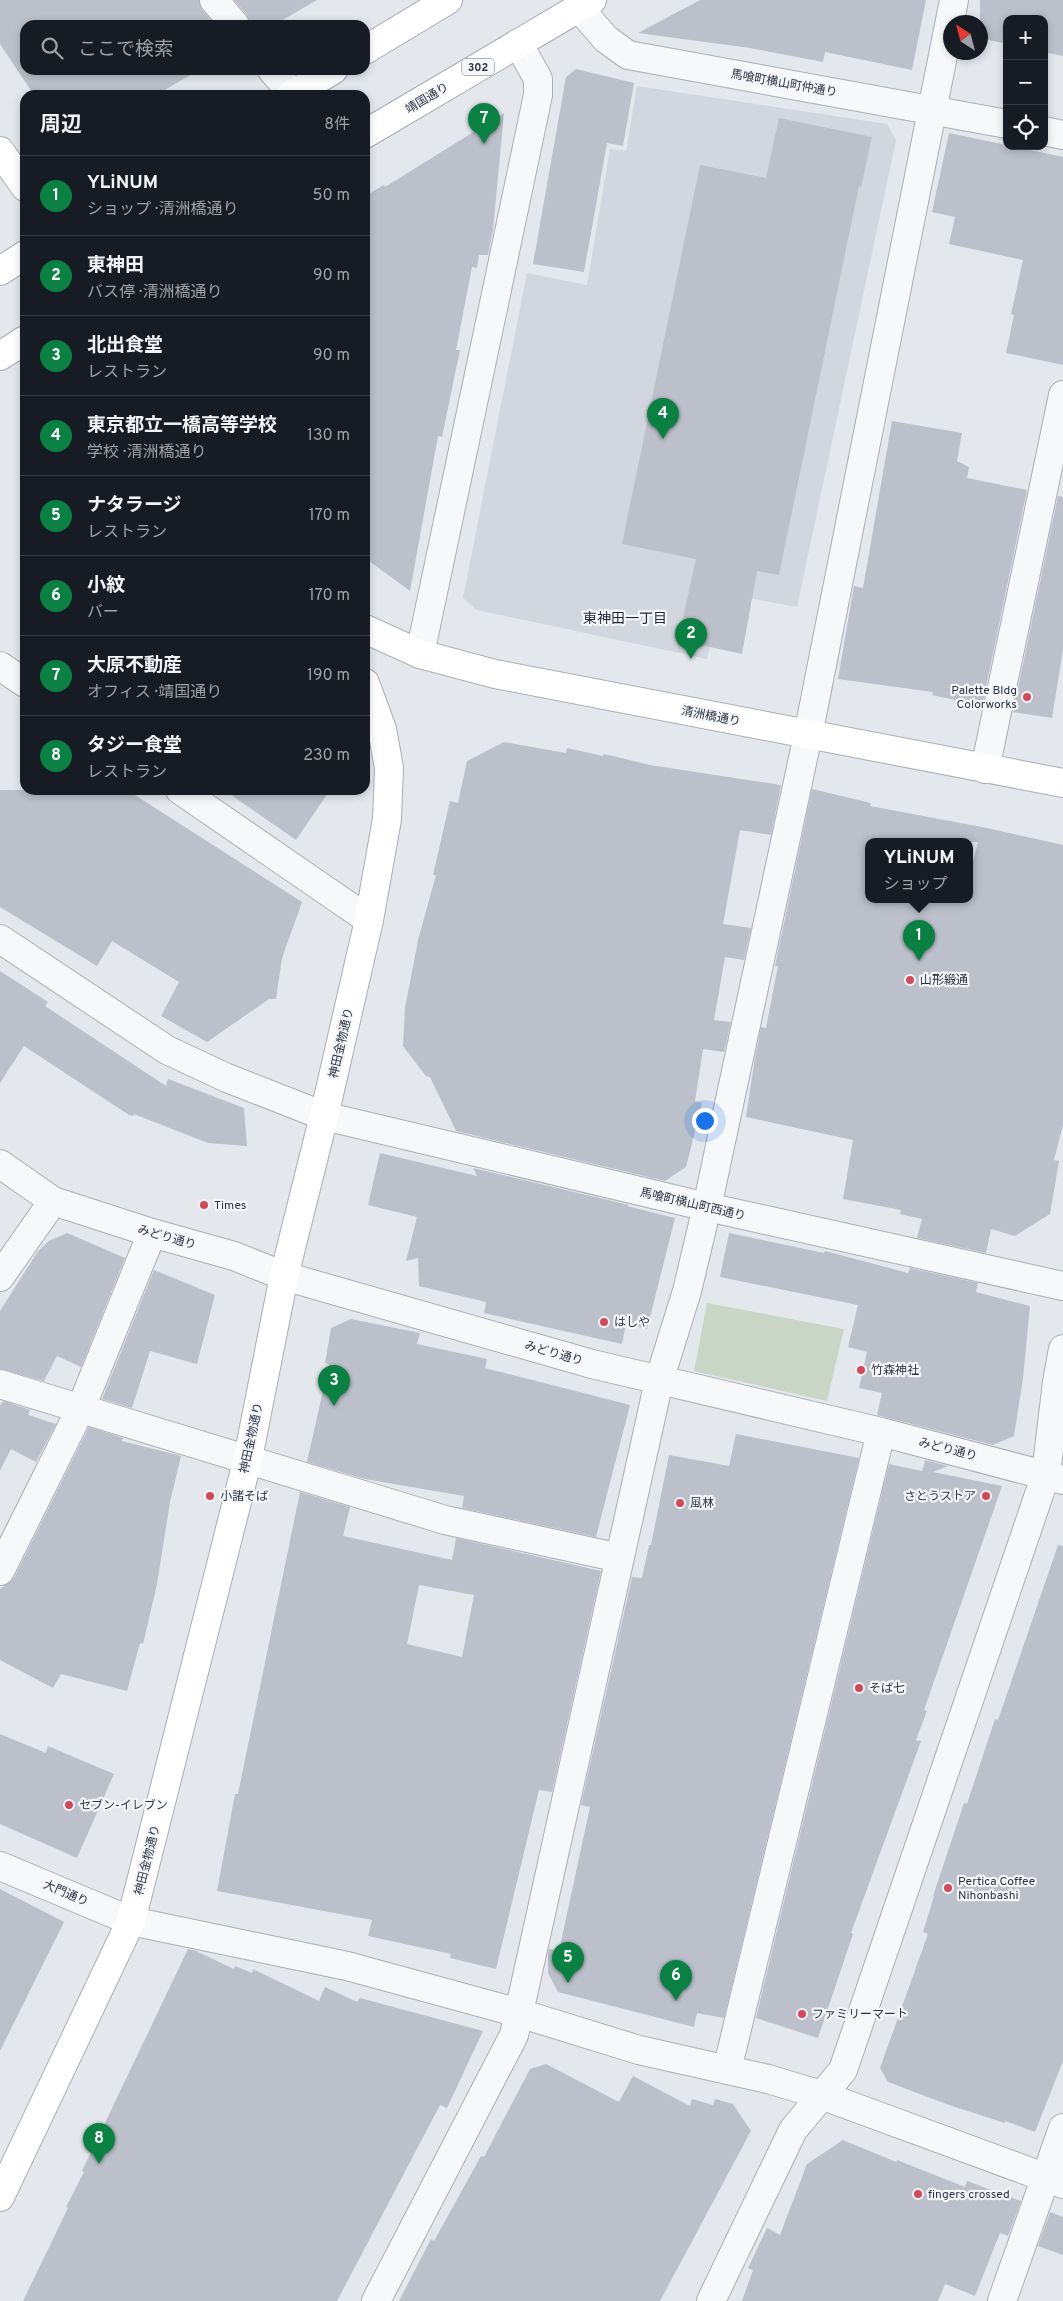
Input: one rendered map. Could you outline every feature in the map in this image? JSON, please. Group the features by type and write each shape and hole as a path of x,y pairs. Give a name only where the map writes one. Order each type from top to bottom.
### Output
{"street":[{"path":"214,0 231,20"},
{"path":"370,47 448,0"},
{"path":"376,2301 514,2035 659,1381 687,1291 707,1207 808,735 954,0"},
{"name":"馬喰町横山町仲通り","path":"585,4 606,39 628,55 1003,123"},
{"name":"靖国通り","path":"370,131 585,4"},
{"path":"420,654 538,95 538,79 518,43"},
{"path":"276,75 288,90"},
{"path":"300,90 324,75"},
{"path":"1048,132 1063,135"},
{"path":"0,152 20,180"},
{"path":"0,271 20,258"},
{"path":"0,356 20,343"},
{"path":"985,768 1063,395"},
{"name":"清洲橋通り","path":"370,631 420,654 495,674 1063,783"},
{"path":"0,666 20,680"},
{"name":"神田金物通り","path":"0,2197 131,1921 248,1458 284,1276 324,1116 369,920 387,818 389,768 382,729 370,697"},
{"path":"187,795 369,920"},
{"name":"馬喰町横山町西通り","path":"0,939 167,1050 227,1078 324,1116 707,1207 1063,1286"},
{"name":"みどり通り","path":"0,1164 53,1201 152,1233 234,1256 284,1276 592,1364 881,1432 1054,1477"},
{"path":"0,1277 53,1201"},
{"path":"0,1571 81,1408 152,1233"},
{"path":"711,2301 793,2130 843,2070 1054,1477 1057,1382 1063,1349"},
{"path":"0,1384 248,1458 445,1520 620,1558"},
{"path":"727,2070 881,1432"},
{"name":"大門通り","path":"0,1866 131,1921 348,1966 519,2013 639,2050 727,2070 821,2095 1054,2181"},
{"path":"1002,2301 1054,2181 1063,2128"}],"shaded area":[{"path":"637,86 887,124 896,140 797,607 722,593 707,659 477,610 463,598 527,273 587,285 610,149 626,151"}],"green space":[{"path":"707,1303 844,1329 827,1401 694,1371"}],"building":[{"path":"0,0 199,0 202,10 211,20 20,20 20,74 0,44"},
{"path":"234,0 317,0 283,20 248,20 247,15"},
{"path":"700,0 926,0 912,70 825,52 823,62 750,48 638,33"},
{"path":"980,0 1063,0 1063,56 1048,53 1048,15 1003,15 1003,43 988,40 988,15 980,15"},
{"path":"576,69 634,83 623,146 607,143 584,272 533,264 566,77"},
{"path":"21,75 190,75 165,90 31,90"},
{"path":"504,113 493,230 488,255 479,255 477,268 472,267 456,350 460,350 442,437 438,436 410,591 370,562 370,193 384,185 385,187"},
{"path":"779,118 872,137 861,187 859,186 779,575 757,571 742,654 678,640 696,559 622,544 700,165 766,178"},
{"path":"949,133 1003,144 1003,150 1030,150 1063,157 1063,365 1006,353 1014,315 1011,314 1023,260 949,244 955,217 932,212"},
{"path":"892,421 962,433 957,461 969,467 967,478 1027,490 982,706 932,695 933,692 838,679 854,586 863,588"},
{"path":"1058,496 1063,497 1063,650 1052,718 1013,712"},
{"path":"504,742 566,753 567,748 603,756 604,754 650,765 781,785 771,835 740,830 723,924 751,928 744,960 725,957 714,1020 731,1022 724,1052 703,1049 695,1101 702,1103 686,1167 665,1181 456,1131 430,1077 426,1076 403,1046 405,1008 418,940 436,875 433,875 450,801 458,803 467,761"},
{"path":"812,789 871,803 870,806 987,828 1063,845 1063,1125 1054,1160 1059,1161 1050,1214 1015,1236 991,1229 986,1253 917,1238 922,1219 900,1214 901,1210 843,1199 853,1140 746,1117 761,1027 766,1028 778,966 775,966"},
{"path":"0,790 20,790 20,795 135,795 302,902 282,958 276,999 269,999 207,1042 161,1016 179,982 112,941 97,966 0,907"},
{"path":"231,795 327,795 296,840"},
{"path":"0,971 48,1002 45,1006 166,1086 168,1079 244,1108 247,1146 208,1143 134,1114 133,1116 129,1115 24,1046 0,1083"},
{"path":"380,1153 477,1176 473,1168 629,1205 627,1206 675,1218 647,1329 626,1324 622,1344 484,1313 486,1302 419,1286 418,1258 406,1261 417,1217 368,1205"},
{"path":"67,1233 125,1258 81,1367 57,1356 44,1381 0,1369 0,1311 38,1251 49,1241"},
{"path":"729,1233 824,1253 825,1251 908,1273 910,1268 978,1283 976,1292 1030,1306 1023,1378 1014,1436 993,1445 877,1415 882,1393 859,1388 867,1352 848,1347 858,1305 720,1277"},
{"path":"154,1270 215,1295 197,1364 150,1351 132,1408 102,1399"},
{"path":"351,1319 420,1333 417,1344 487,1359 485,1368 630,1405 596,1537 462,1508 464,1496 365,1479 307,1462 329,1364 325,1363 331,1328"},
{"path":"4,1401 30,1410 28,1415 56,1424 36,1462 11,1449 0,1471 0,1405"},
{"path":"89,1427 123,1438 122,1441 181,1456 170,1502 157,1584 143,1644 140,1643 127,1691 61,1674 53,1688 0,1660 0,1589 14,1578"},
{"path":"736,1434 859,1458 724,2018 697,2013 694,2027 558,1992 548,1973 548,1952 549,1949 559,1951 590,1807 581,1805 632,1577 642,1578 649,1545 651,1545 669,1455 729,1466"},
{"path":"925,1460 948,1466 933,1472 1002,1486 924,1710 927,1711 916,1740 921,1741 851,1933 853,1934 818,2038 756,2018 889,1464 922,1471"},
{"path":"300,1492 350,1507 343,1536 452,1560 456,1538 601,1571 552,1792 539,1790 496,1969 450,1958 451,1954 368,1936 372,1920 217,1891 235,1794 238,1794","holes":["419,1585 474,1595 462,1657 407,1644"]},
{"path":"1058,1545 1063,1546 1063,2061 1035,2132 1005,2121 1005,2123 949,2105 888,2082 880,2068 928,1934 923,1932 964,1803 967,1804 995,1719 998,1720"},
{"path":"0,1734 46,1753 48,1746 114,1774 77,1858 0,1824"},
{"path":"0,1889 64,1922 0,2051"},
{"path":"188,1949 234,1969 235,1966 252,1973 253,1969 319,2001 325,1987 357,2002 360,1998 483,2031 447,2108 440,2105 337,2301 23,2301 68,2208 66,2207 84,2172 82,2171"},
{"path":"546,2064 619,2102 633,2076 690,2106 692,2099 713,2105 715,2099 733,2104 751,2131 660,2301 399,2301 431,2239 434,2241 481,2156 484,2157 530,2069"},
{"path":"843,2140 965,2187 967,2181 1021,2201 1008,2236 1000,2233 975,2296 945,2284 938,2301 742,2301 753,2270 748,2268 767,2228 780,2235 807,2164"},
{"path":"1050,2212 1063,2217 1063,2255 1038,2246"}],"place":[{"name":"大原不動産","path":"484,144"},
{"name":"東京都立一橋高等学校","path":"663,439"},
{"name":"東神田","path":"691,659"},
{"name":"Palette Bldg Colorworks","path":"1027,697"},
{"name":"YLiNUM","path":"919,961"},
{"name":"山形緞通","path":"910,980"},
{"name":"Times","path":"204,1205"},
{"name":"はしや","path":"604,1322"},
{"name":"竹森神社","path":"861,1370"},
{"name":"北出食堂","path":"334,1406"},
{"name":"小諸そば","path":"210,1496"},
{"name":"さとうストア","path":"986,1496"},
{"name":"風林","path":"680,1503"},
{"name":"そば七","path":"859,1688"},
{"name":"セブン-イレブン","path":"69,1805"},
{"name":"Pertica Coffee Nihonbashi","path":"948,1888"},
{"name":"ナタラージ","path":"568,1983"},
{"name":"小紋","path":"676,2001"},
{"name":"ファミリーマート","path":"802,2014"},
{"name":"タジー食堂","path":"99,2164"},
{"name":"fingers crossed","path":"918,2194"}],"district":[{"name":"東神田一丁目","path":"625,618"}]}
